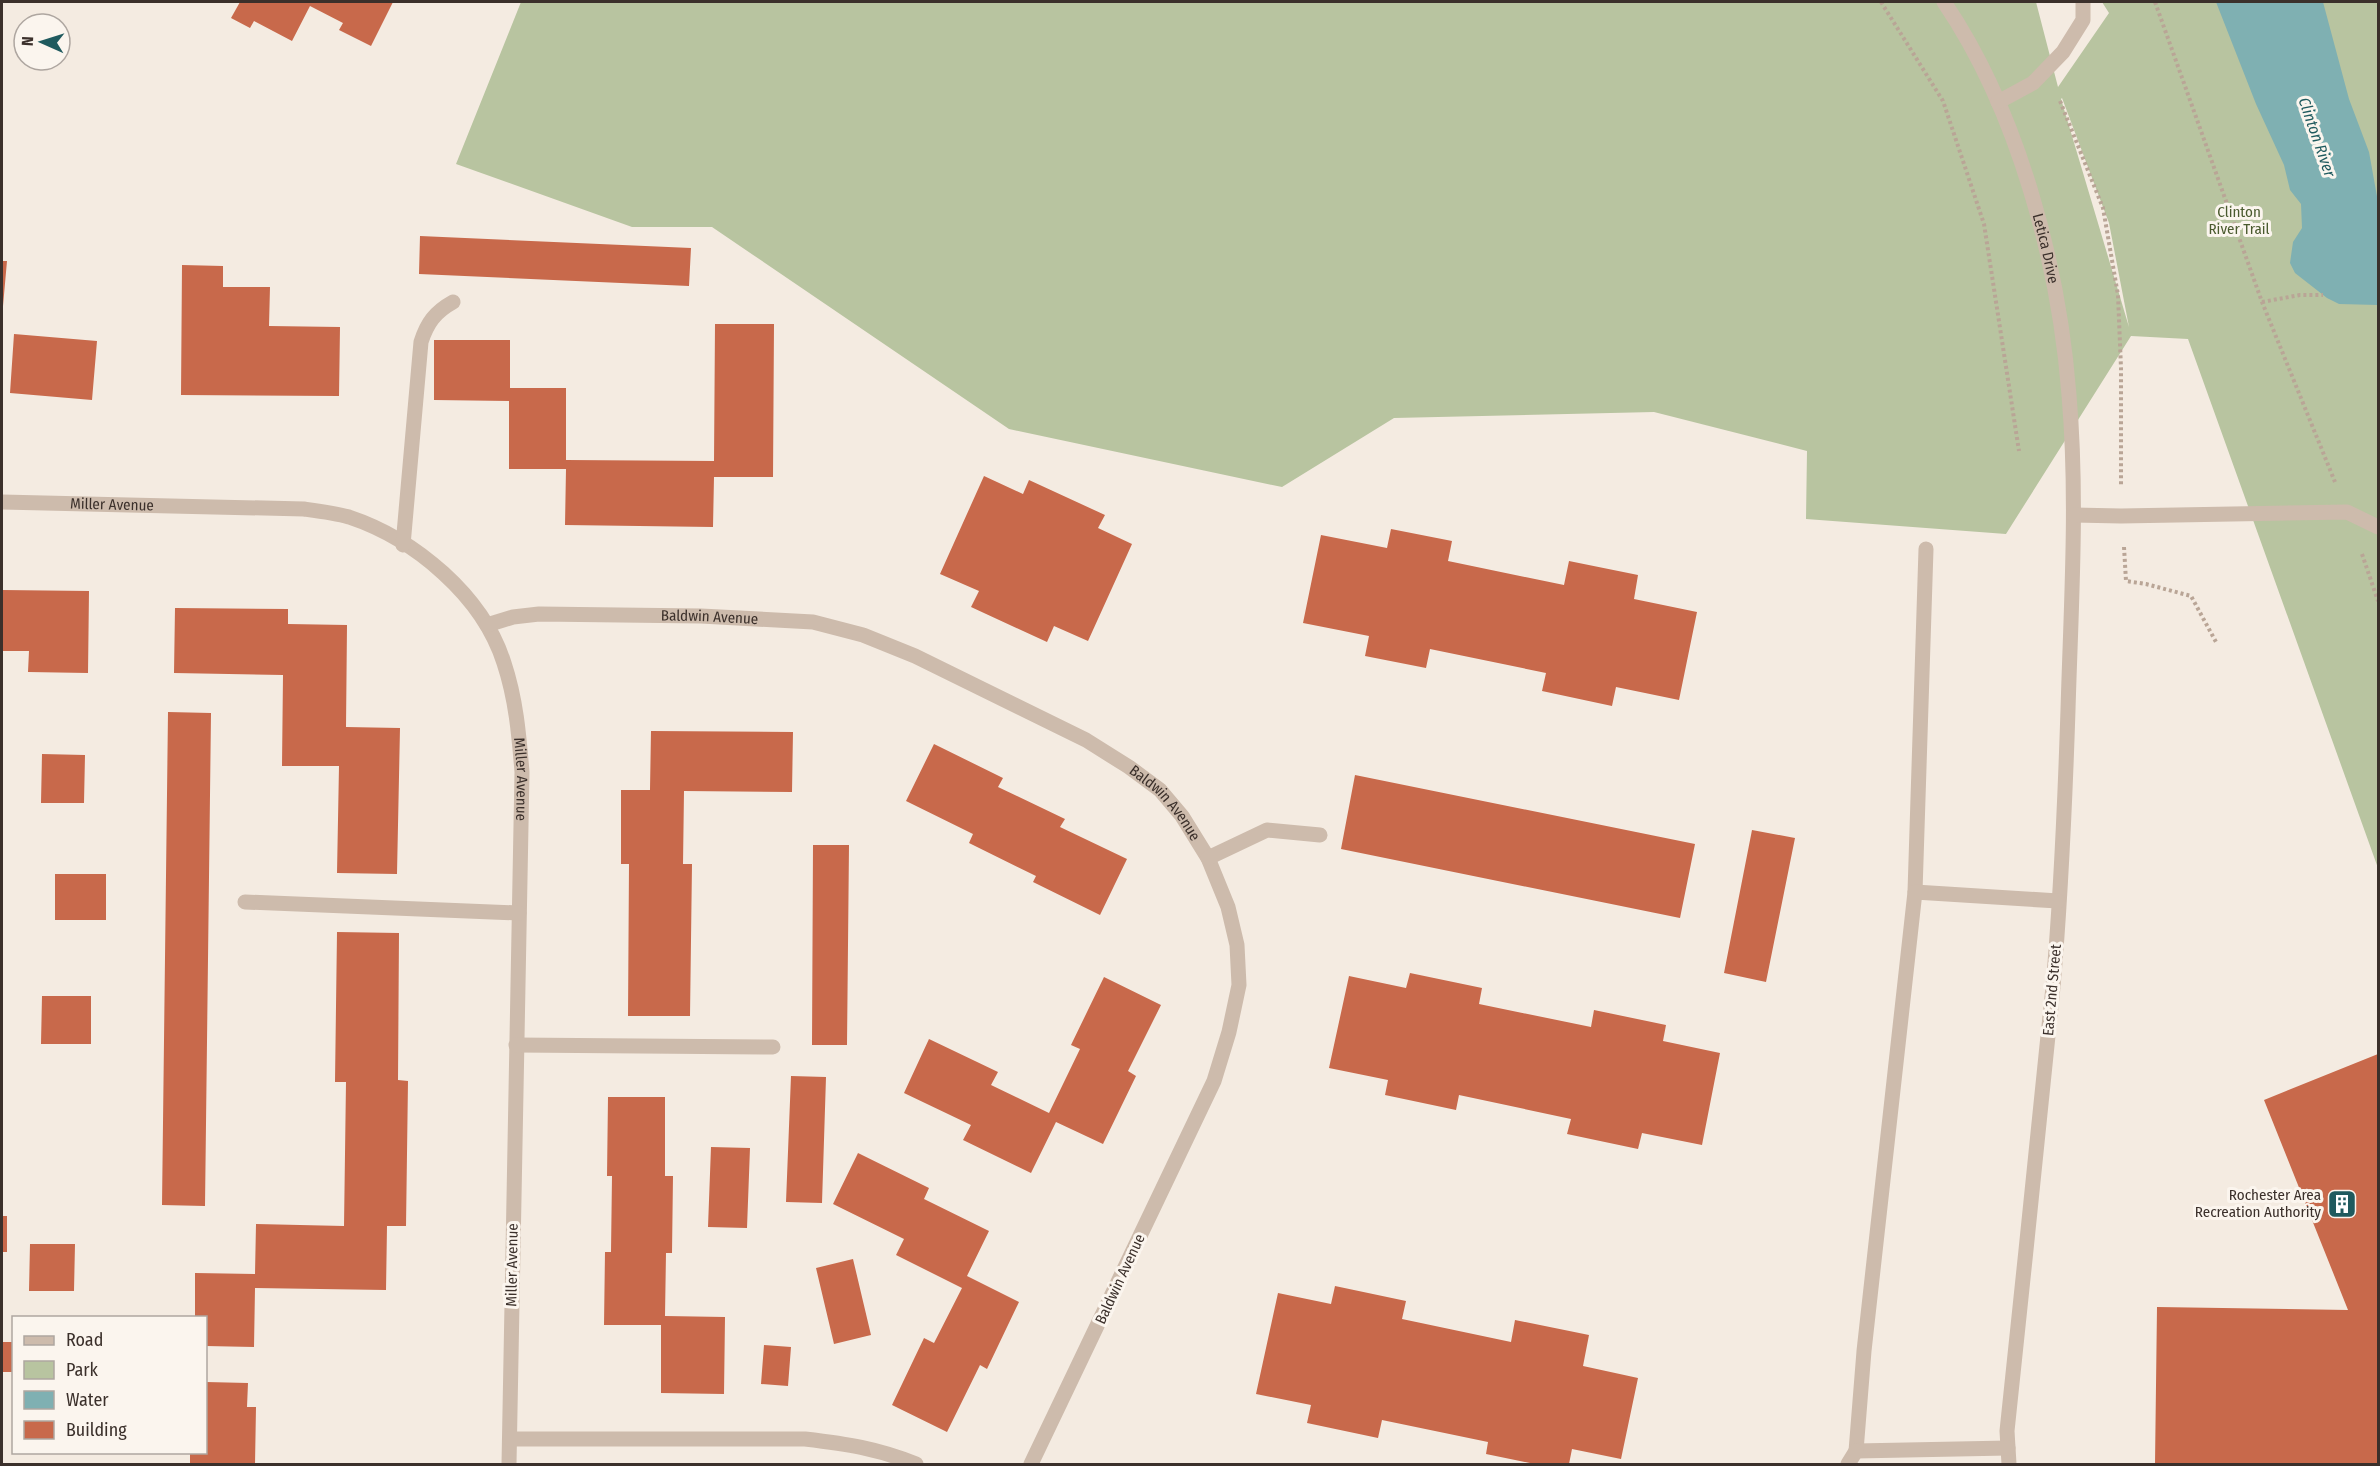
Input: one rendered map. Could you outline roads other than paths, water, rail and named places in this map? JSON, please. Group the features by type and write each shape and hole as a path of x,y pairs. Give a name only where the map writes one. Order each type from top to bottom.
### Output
{"street":[{"name":"Letica Drive","path":"1944,2 1957,20 1998,102 2021,159 2052,268 2069,394 2074,514"},
{"path":"1998,102 2033,83 2063,52 2083,20 2083,2"},
{"path":"404,545 421,342 425,328 433,316 453,302"},
{"name":"Miller Avenue","path":"2,502 304,509 348,517 373,527 436,565 464,594 487,625 504,662 518,718 522,772 509,1464"},
{"path":"2074,514 2121,516 2347,512 2379,527"},
{"name":"East 2nd Street","path":"2009,1464 2007,1431 2053,984 2065,804 2074,514"},
{"path":"1926,549 1915,892 1852,1458 2008,1448"},
{"name":"Baldwin Avenue","path":"487,625 513,617 539,614 701,616 813,621 863,635 915,656 1086,740 1160,790 1182,816 1208,858 1228,907 1237,945 1239,985 1229,1032 1214,1081 1031,1464"},
{"path":"1208,858 1268,830 1320,835"},
{"path":"1915,892 2058,901"},
{"path":"245,902 519,914"},
{"path":"516,1045 773,1047"},
{"path":"510,1439 805,1439 884,1451 916,1464"}],"water":[{"name":"Clinton River","path":"2216,2 2323,2 2349,99 2369,152 2378,202 2378,305 2339,304 2327,298 2295,273 2290,263 2293,242 2302,228 2301,204 2290,190 2284,165 2256,104"}],"place":[{"name":"Rochester Area Recreation Authority","path":"2342,1204"}],"park label":[{"name":"Clinton River Trail","path":"2239,220"}]}
